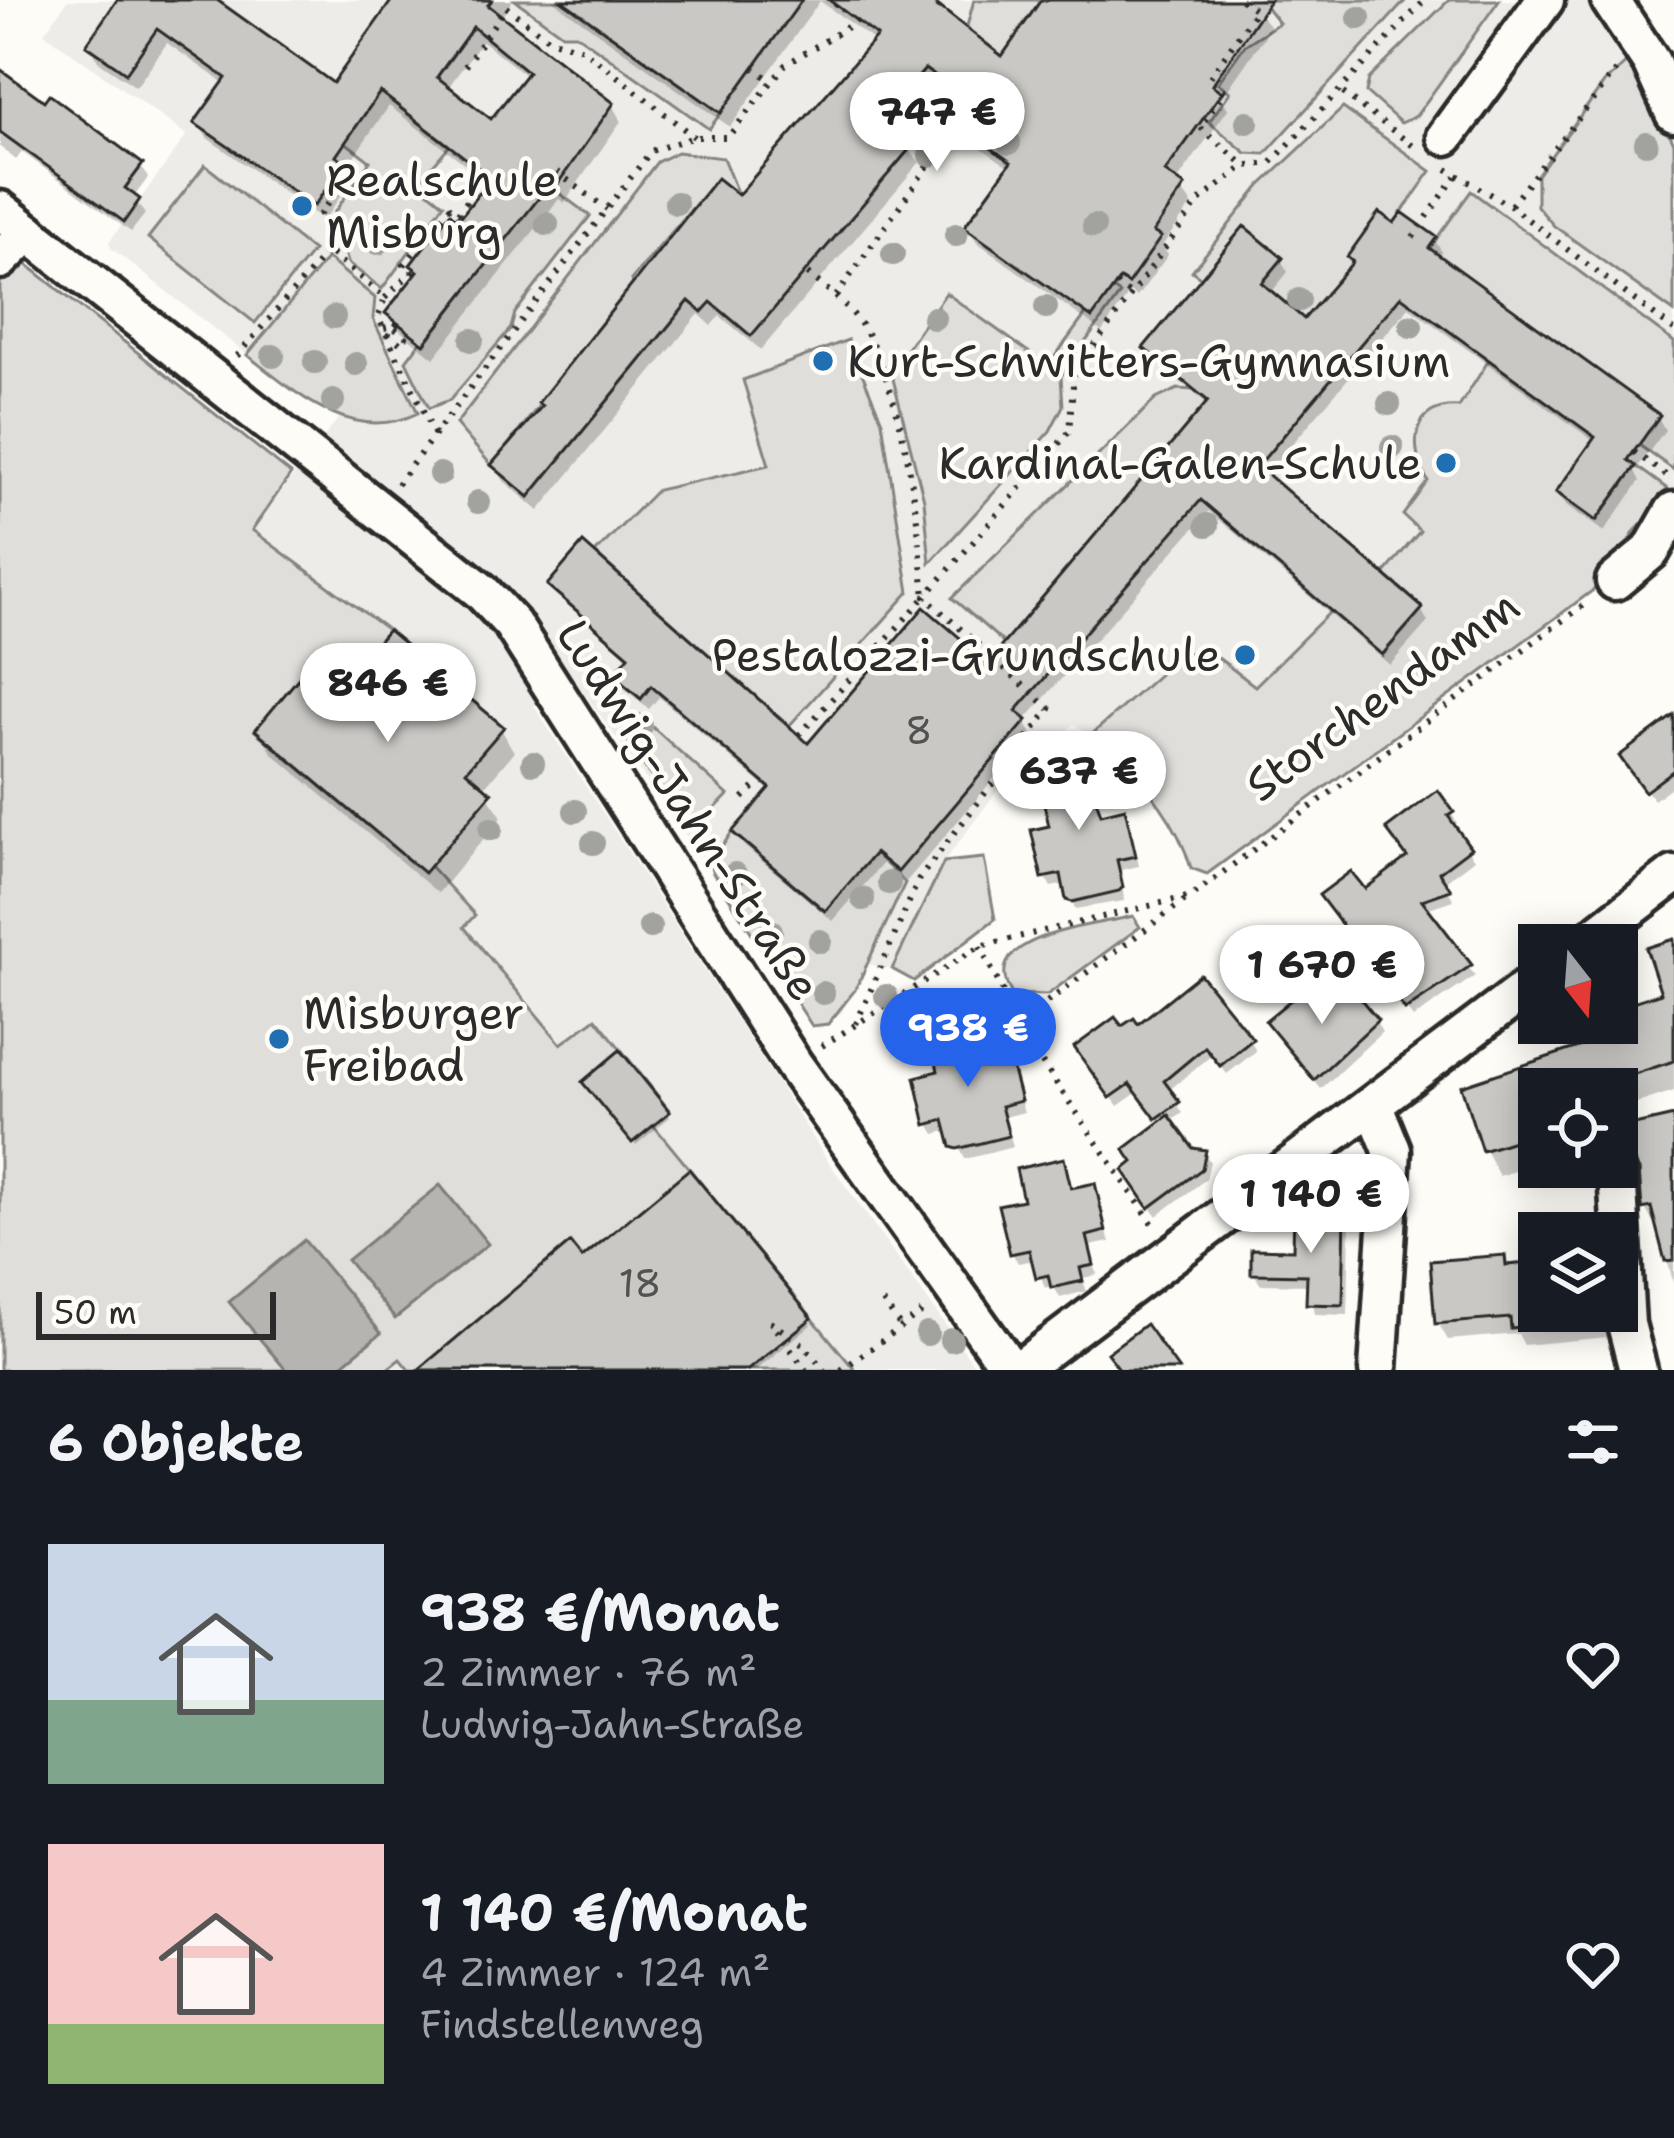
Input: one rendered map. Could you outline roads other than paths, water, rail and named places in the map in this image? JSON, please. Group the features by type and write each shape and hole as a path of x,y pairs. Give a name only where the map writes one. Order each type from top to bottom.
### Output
{"street":[{"path":"1438,152 1545,0"},
{"path":"1610,0 1642,47 1674,113"},
{"path":"0,260 14,221"},
{"name":"Ludwig-Jahn-Straße","path":"14,221 481,591 512,624 794,1065 952,1290 1015,1370"},
{"path":"1615,581 1651,551 1674,511"},
{"path":"1610,924 1674,875"},
{"path":"1015,1370 1518,995"},
{"path":"1374,1106 1392,1150 1378,1370"},
{"path":"1617,1188 1626,1324 1638,1370"}],"place":[{"name":"Realschule Misburg","path":"302,206"},
{"name":"Kurt-Schwitters-Gymnasium","path":"823,361"},
{"name":"Kardinal-Galen-Schule","path":"1446,463"},
{"name":"Pestalozzi-Grundschule","path":"1245,655"},
{"name":"Misburger Freibad","path":"279,1039"}]}
